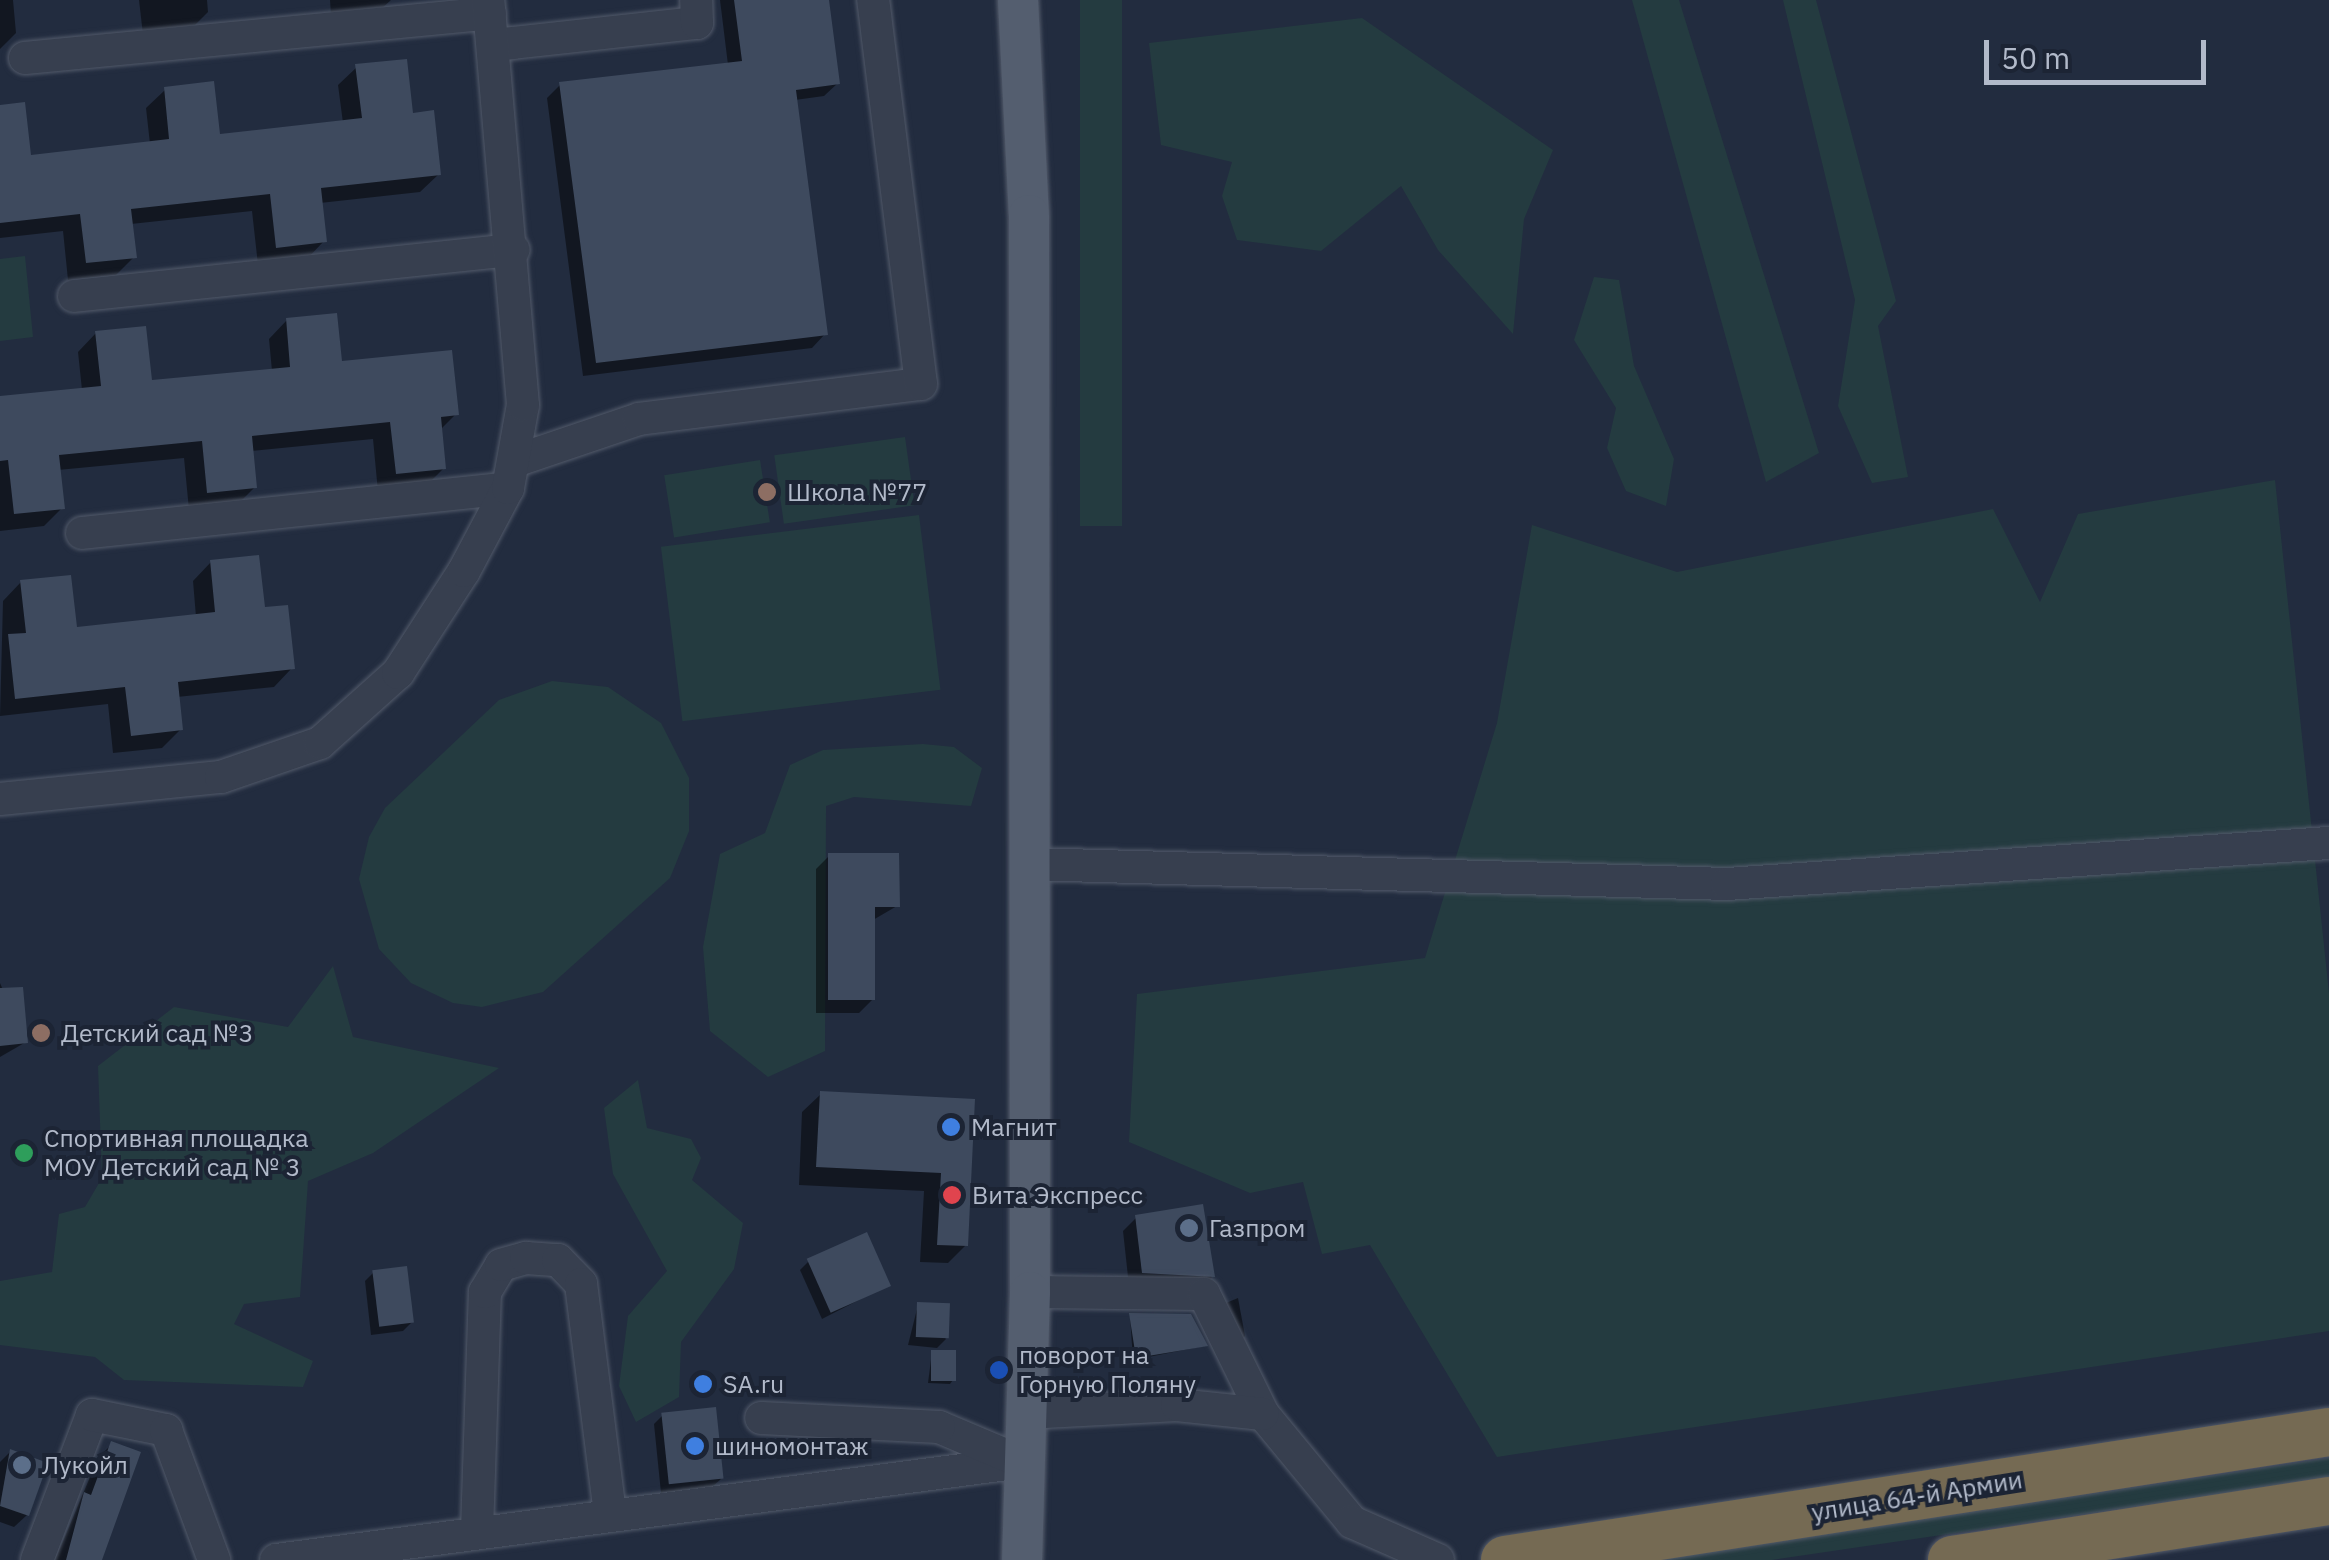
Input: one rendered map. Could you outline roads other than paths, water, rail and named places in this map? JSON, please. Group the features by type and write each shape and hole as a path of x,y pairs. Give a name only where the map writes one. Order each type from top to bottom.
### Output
{"highway":[{"name":"улица 64-й Армии","path":"1505,1560 2329,1432"},
{"path":"1952,1560 2329,1501"}],"main road":[{"path":"1018,0 1028,215 1030,864 1030,1292 1022,1560"}],"street":[{"path":"25,58 491,20 698,22 696,0"},
{"path":"82,533 512,475 639,419 922,384 873,0"},
{"path":"0,799 221,777 320,743 398,673 512,475 522,349 491,20"},
{"path":"74,296 514,250"},
{"path":"1030,864 1727,884 2329,843"},
{"path":"478,1531 485,1292 501,1264 526,1258 558,1260 581,1284 610,1514"},
{"path":"1030,1292 1204,1294 1264,1414 1352,1522 1438,1560"},
{"path":"1024,1413 1177,1405 1264,1414"},
{"path":"37,1560 92,1416 166,1430 214,1560"},
{"path":"761,1418 939,1427 1022,1462"},
{"path":"276,1560 1022,1462"}],"place":[{"name":"Школа №77","path":"767,492"},
{"name":"Детский сад №3","path":"41,1033"},
{"name":"Магнит","path":"951,1127"},
{"name":"Спортивная площадка МОУ Детский сад № 3","path":"24,1153"},
{"name":"Вита Экспресс","path":"952,1195"},
{"name":"Газпром","path":"1189,1228"},
{"name":"поворот на Горную Поляну","path":"999,1370"},
{"name":"SA.ru","path":"703,1384"},
{"name":"шиномонтаж","path":"695,1446"},
{"name":"Лукойл","path":"22,1465"}]}
